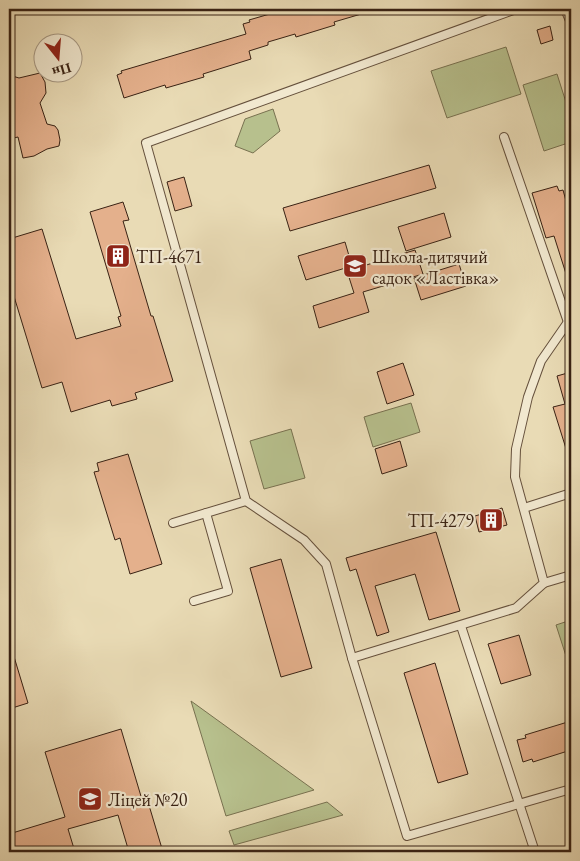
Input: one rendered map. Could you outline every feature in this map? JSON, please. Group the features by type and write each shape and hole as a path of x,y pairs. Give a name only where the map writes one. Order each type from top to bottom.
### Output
{"lane":[{"path":"516,9 146,143 246,501 304,540 326,564 352,658 407,836 571,789"},
{"path":"565,9 571,23"},
{"path":"504,137 570,321 541,361 528,397 516,449 515,477 544,583"},
{"path":"524,508 571,493"},
{"path":"173,523 246,501"},
{"path":"194,601 228,591 206,514"},
{"path":"352,658 516,608 544,583 571,575"},
{"path":"461,626 535,852"}],"green space":[{"path":"506,47 521,94 447,118 431,71"},
{"path":"557,74 571,118 571,142 544,151 523,85"},
{"path":"273,109 280,131 253,153 235,146 245,119"},
{"path":"411,403 420,432 373,447 364,417"},
{"path":"291,429 305,478 264,489 250,441"},
{"path":"571,620 571,655 566,656 556,625"},
{"path":"191,701 314,790 226,816"},
{"path":"327,802 343,815 234,845 229,831"}],"building":[{"path":"287,9 367,9 368,12 334,22 335,25 296,37 295,34 268,42 268,45 249,51 251,59 203,74 204,77 166,88 165,85 124,98 117,75 122,73 121,71 246,34 243,24 250,22 249,20"},
{"path":"550,26 553,40 541,44 537,30"},
{"path":"9,75 19,78 32,75 32,82 45,82 46,93 40,103 47,124 55,126 60,140 59,146 47,149 34,156 23,158 18,137 9,139"},
{"path":"429,165 436,188 290,231 283,208"},
{"path":"184,177 192,206 175,211 167,182"},
{"path":"557,186 559,191 563,190 571,219 571,279 568,280 554,236 546,238 532,193"},
{"path":"123,202 129,220 123,221 151,316 153,316 173,381 135,393 137,399 112,406 110,400 71,412 62,382 42,388 9,280 9,239 42,229 76,339 121,326 118,317 121,316 90,212"},
{"path":"444,213 451,237 406,251 398,227"},
{"path":"345,242 352,266 306,280 298,256"},
{"path":"415,250 423,274 363,292 369,312 319,328 313,306 354,293 347,271"},
{"path":"459,264 466,286 421,300 414,278"},
{"path":"403,363 414,395 387,404 377,372"},
{"path":"571,372 571,455 568,455 553,407 565,404 557,376"},
{"path":"400,441 407,466 382,474 375,449"},
{"path":"128,454 162,564 130,574 120,538 115,540 94,472 99,471 97,463"},
{"name":"ТП-4279","path":"502,508 507,525 479,532 475,516"},
{"path":"436,532 460,611 429,620 415,574 375,586 389,632 377,636 356,569 350,571 346,558"},
{"path":"281,559 312,668 281,677 250,568"},
{"path":"519,635 531,675 501,684 488,644"},
{"path":"9,650 12,650 28,703 9,709"},
{"path":"435,663 468,774 438,783 404,673"},
{"path":"571,721 571,750 533,762 532,759 523,762 517,740 526,738 525,735"},
{"path":"121,729 143,803 148,802 163,852 129,852 118,815 68,829 75,852 9,852 9,834 65,817 45,752"}],"place":[{"name":"ТП-4671","path":"118,256"},
{"name":"Школа-дитячий садок «Ластівка»","path":"355,266"},
{"name":"ТП-4279","path":"491,520"},
{"name":"Ліцей №20","path":"90,799"}]}
